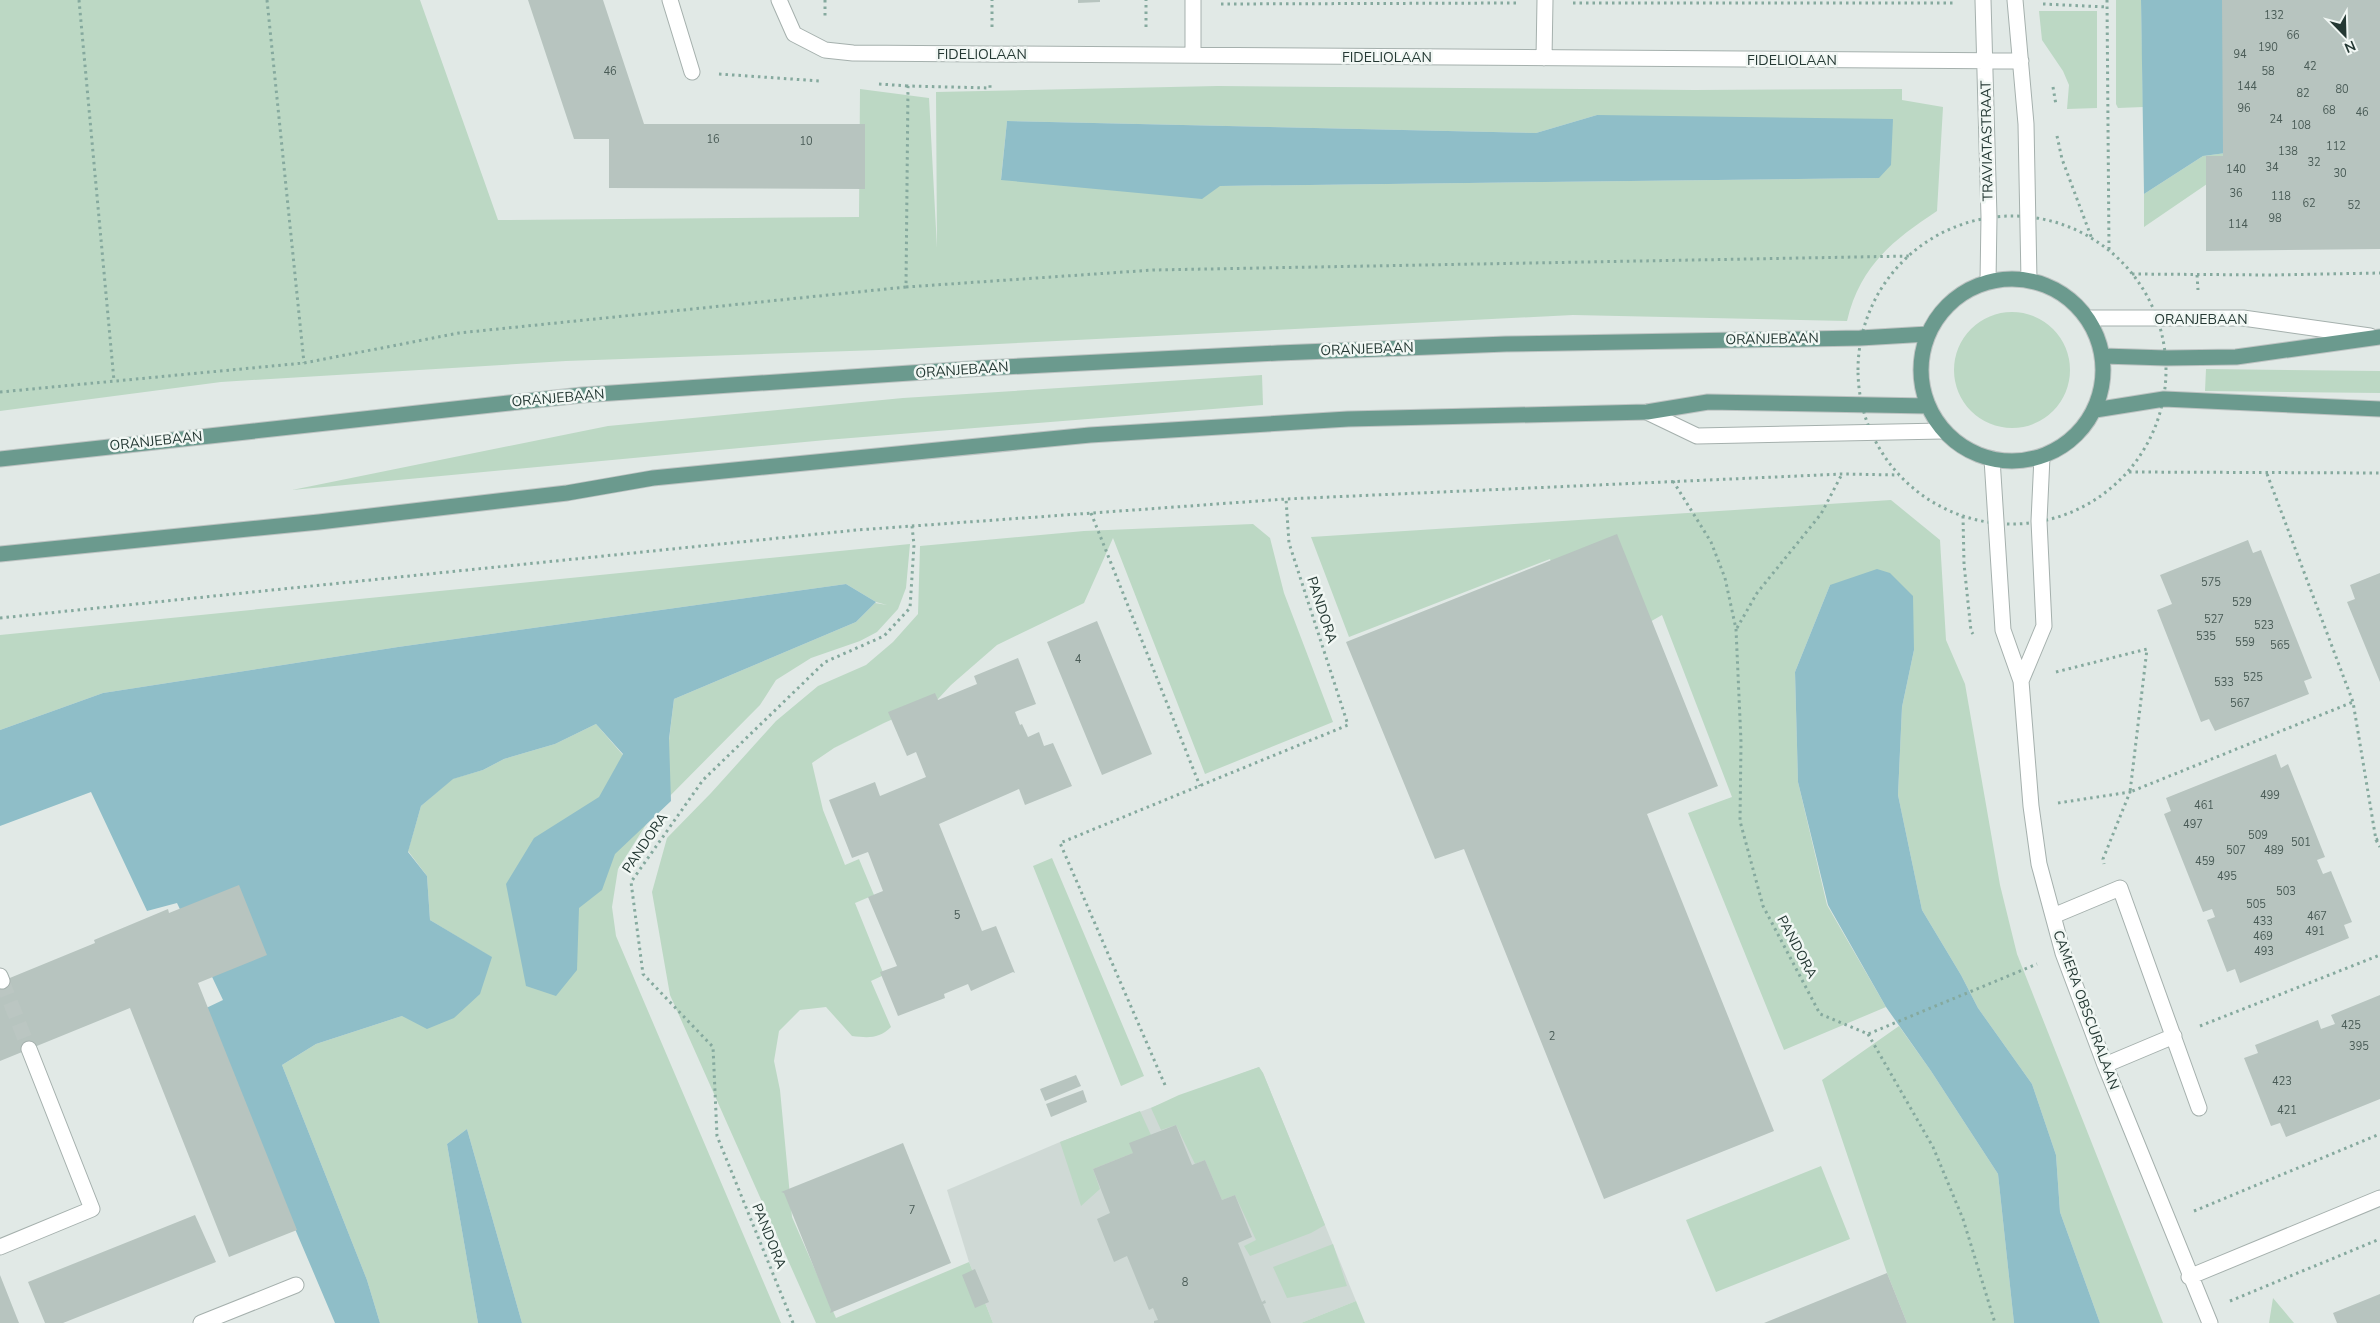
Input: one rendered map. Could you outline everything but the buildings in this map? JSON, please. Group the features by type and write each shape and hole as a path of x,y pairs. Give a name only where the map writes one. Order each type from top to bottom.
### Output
{"main road":[{"path":"2008,278 2029,280 2059,292 2072,300 2088,318 2098,337 2103,356 2104,375 2094,410 2081,430 2063,445 2042,457 2026,461 1992,459 1974,453 1957,444 1943,431 1928,406 1922,388 1920,370 1922,352 1928,334 1946,306 1973,288 1988,282 2008,278"},
{"name":"ORANJEBAAN","path":"0,458 582,395 955,370 1278,352 1486,345 1860,338 1928,334"},
{"name":"ORANJEBAAN","path":"2103,356 2166,358 2236,357 2377,337"},
{"path":"2094,410 2164,399 2380,409"},
{"path":"0,554 329,521 567,493 653,478 1090,435 1357,418 1647,412 1708,402 1862,403 1928,406"}],"street":[{"path":"670,0 692,72"},
{"name":"FIDELIOLAAN","path":"779,0 794,34 825,50 853,53 2021,61"},
{"path":"2015,0 2026,124 2029,280"},
{"path":"1544,58 1545,1"},
{"name":"TRAVIATASTRAAT","path":"1983,1 1989,217 1988,282"},
{"path":"1192,55 1193,2"},
{"name":"ORANJEBAAN","path":"2088,318 2243,318 2377,337"},
{"path":"1647,412 1697,436 1943,431"},
{"name":"CAMERA OBSCURALAAN","path":"2021,681 2044,626 2038,522 2042,457"},
{"name":"CAMERA OBSCURALAAN","path":"1992,459 2003,630 2021,681 2031,806 2039,864 2063,953 2105,1065 2207,1317"},
{"path":"2053,916 2120,888 2200,1108"},
{"path":"2105,1065 2174,1036"},
{"path":"0,1247 92,1209 29,1049"},
{"path":"2189,1276 2380,1198"},
{"path":"201,1323 296,1285"}],"path":[{"path":"79,0 114,381"},
{"path":"267,0 304,363"},
{"path":"2107,0 2109,250"},
{"path":"1193,2 1983,1"},
{"path":"869,84 990,88 991,54"},
{"path":"2021,61 2042,66 2050,77 2055,90 2056,109"},
{"path":"692,72 830,81"},
{"path":"906,287 908,86"},
{"path":"2057,128 2062,159 2093,240"},
{"path":"0,618 912,526 1286,499 1842,474 1899,475 1884,458 1865,421 1857,382 1860,338 1872,303 1894,270 1924,242 1961,224 1989,217 2041,218 2079,231 2109,250 2132,274 2272,275 2380,273"},
{"path":"0,392 304,363 459,333 906,287 1153,270 1910,256"},
{"path":"2128,472 2380,473"},
{"path":"1736,629 1757,593 1821,514 1842,474"},
{"path":"2267,474 2353,702 2380,847"},
{"name":"PANDORA","path":"1673,481 1711,542 1725,578 1736,629 1741,742 1740,821 1763,906 1820,1014 1868,1034"},
{"name":"PANDORA","path":"1200,786 1348,725 1289,543 1286,499"},
{"path":"1091,513 1200,786 1060,843 1165,1085"},
{"name":"PANDORA","path":"793,1323 782,1300 717,1136 713,1047 643,974 631,882 703,780 825,662 884,636 910,608 914,545 912,526"},
{"path":"2021,681 2148,649 2130,792 2104,859 2107,894"},
{"path":"2031,806 2130,792 2353,702"},
{"path":"1995,1323 1963,1219 1933,1147 1868,1034 2063,953"},
{"path":"2174,1036 2380,955"},
{"path":"2168,1222 2380,1134"},
{"path":"2207,1317 2380,1239"}],"shaded area":[{"path":"1259,1067 1356,1301 1301,1323 993,1323 969,1262 947,1190 1060,1142"}],"green space":[{"path":"0,0 420,0 498,220 859,217 860,89 929,98 937,248 936,92 1218,86 1694,90 1902,89 1902,100 1943,107 1937,211 1906,233 1880,256 1860,285 1847,321 1573,315 879,350 566,361 221,382 0,411","holes":["1597,115 1879,178 1220,186 1001,179 1007,121 1536,133"]},
{"path":"2116,0 2141,0 2143,107 2118,108 2116,104"},
{"path":"2039,11 2097,11 2097,108 2067,109 2069,85 2063,71 2042,40"},
{"path":"2226,153 2226,171 2144,227 2144,194 2203,156"},
{"path":"2012,312 2034,316 2053,329 2066,348 2070,370 2066,392 2053,411 2034,424 2012,428 1990,424 1971,411 1958,392 1954,370 1958,348 1971,329 1990,316"},
{"path":"2206,369 2380,371 2380,393 2205,391"},
{"path":"1262,375 1263,405 826,440 292,490 608,426 903,398"},
{"path":"1891,500 1940,540 1946,640 1965,684 2000,885 2017,954 2163,1323 2100,1323 2060,1212 2056,1155 2032,1084 1978,1008 1961,975 1922,910 1898,795 1902,707 1914,650 1830,585 1795,672 1798,782 1827,905 1886,1007 1784,1050 1688,813 1732,797 1662,615 1622,638 1584,653 1550,559 1349,637 1311,537"},
{"path":"1253,524 1270,538 1284,593 1333,722 1205,774 1113,538 1084,603 997,645 951,685 938,699 834,748 812,763 823,810 845,865 859,859 874,895 855,903 884,975 871,981 891,1027 878,1036 852,1036 826,1007 800,1010 779,1031 774,1061 780,1090 792,1217 836,1318 969,1262 993,1323 816,1323 670,995 652,892 667,838 711,793 776,721 818,686 866,665 893,642 918,614 920,546 1084,531"},
{"path":"910,544 906,588 898,609 877,632 860,641 811,658 776,680 760,705 654,812 618,869 612,907 616,936 781,1323 522,1323 467,1129 447,1144 478,1323 380,1323 367,1280 282,1065 316,1044 402,1016 491,957 430,920 427,876 408,851 421,806 452,779 483,770 504,759 555,744 596,724 623,755 669,740 674,699 856,622 875,603 887,605 876,602 846,584 398,647 103,693 0,730 0,635"},
{"path":"1052,858 1144,1076 1121,1086 1033,866"},
{"path":"1899,1026 1931,1071 1998,1174 2014,1323 1907,1323 1887,1273 1822,1080"},
{"path":"1259,1067 1325,1225 1311,1233 1250,1256 1244,1246 1256,1240 1235,1195 1222,1200 1205,1160 1195,1164 1176,1125 1161,1130 1151,1108 1179,1095"},
{"path":"1140,1111 1151,1135 1133,1153 1093,1169 1100,1189 1081,1206 1060,1142"},
{"path":"1821,1166 1850,1239 1716,1292 1686,1220"},
{"path":"1333,1244 1347,1286 1287,1298 1273,1267"},
{"path":"2273,1298 2294,1323 2269,1323"},
{"path":"1356,1301 1365,1323 1301,1323"}],"water":[{"path":"2141,0 2226,0 2226,153 2203,156 2144,194"},
{"path":"1597,115 1893,119 1891,165 1879,178 1220,186 1202,199 1001,180 1007,121 1536,133"},
{"path":"1877,569 1890,573 1913,596 1914,650 1902,707 1898,795 1922,910 1961,975 1978,1008 2032,1084 2056,1155 2060,1212 2100,1323 2014,1323 1998,1174 1931,1071 1886,1007 1828,905 1798,782 1795,672 1830,585"},
{"path":"846,584 876,602 856,622 674,699 669,739 671,801 615,854 602,890 579,908 577,970 556,996 526,986 506,884 534,838 599,797 623,754 596,724 555,744 504,759 483,770 453,779 421,806 408,852 427,876 430,920 492,957 480,994 454,1018 427,1029 402,1016 316,1044 282,1065 367,1280 380,1323 335,1323 202,1010 223,1000 177,903 147,911 91,792 0,826 0,730 103,693 398,647"},
{"path":"467,1129 522,1323 478,1323 447,1144"}],"tunnel":[{"path":"2,981 29,1049"}]}
